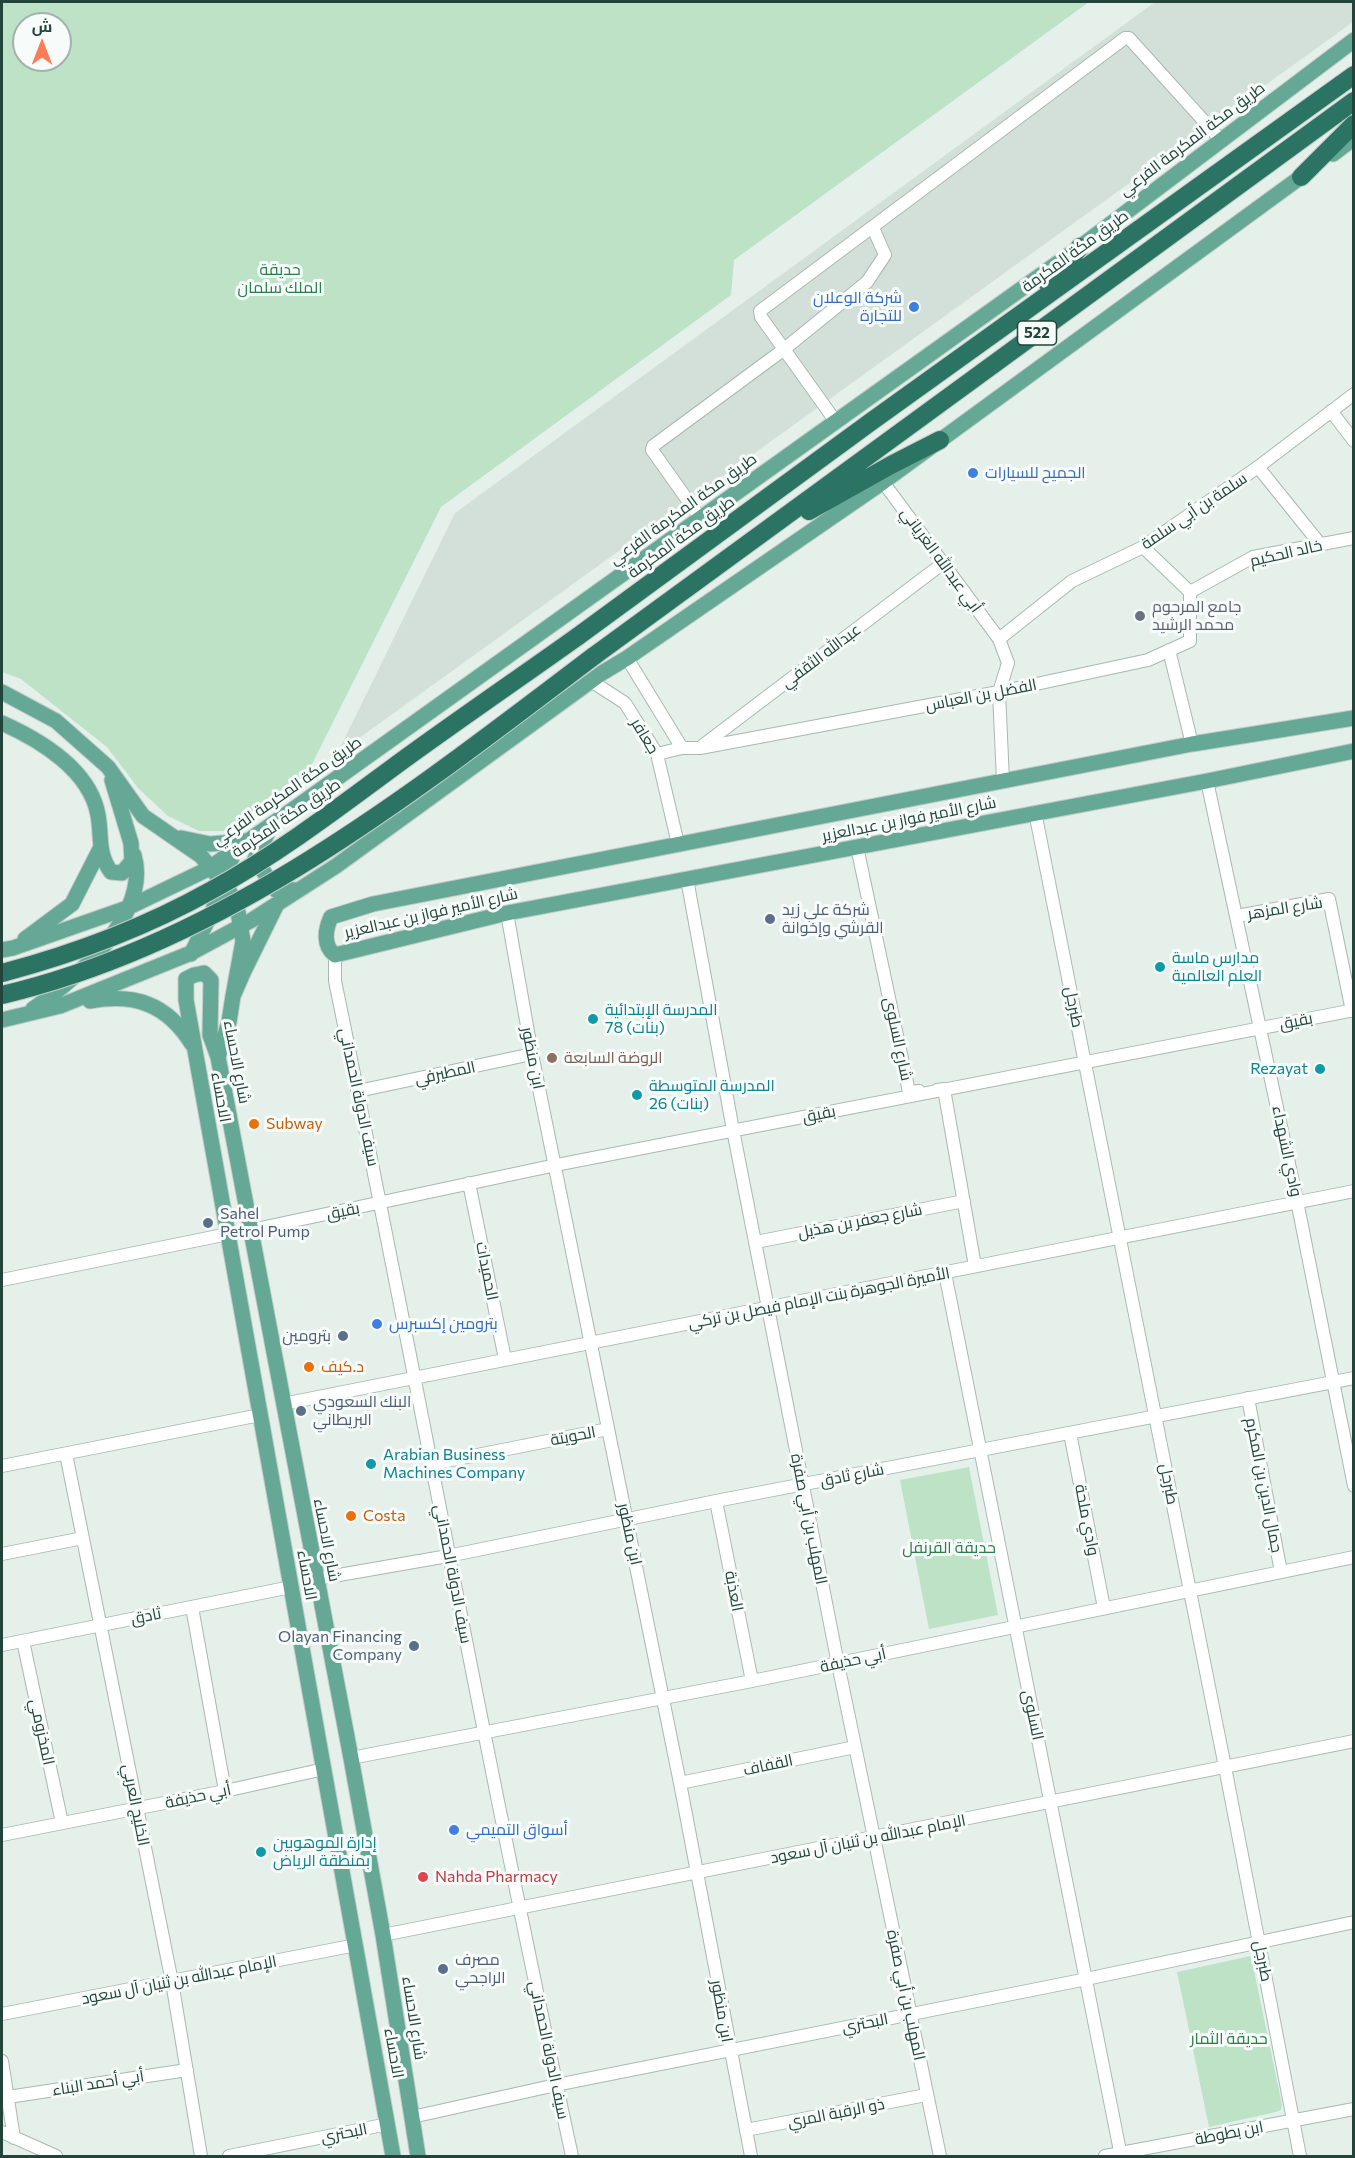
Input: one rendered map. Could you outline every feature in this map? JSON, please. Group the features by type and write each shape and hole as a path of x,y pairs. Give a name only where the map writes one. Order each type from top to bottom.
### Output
{"highway":[{"name":"طريق مكة المكرمة","path":"2,973 64,955 172,910 275,854 1353,75"},
{"name":"522","path":"2,995 71,975 192,927 284,874 374,816 440,772 594,656 1353,101"},
{"path":"1301,177 1353,124"},
{"path":"872,421 1054,279 1080,247"},
{"path":"720,564 867,478 940,440"}],"main road":[{"name":"طريق مكة المكرمة الفرعي","path":"7,949 127,908 210,867 1080,247 1353,40"},
{"path":"60,1006 192,952 278,904 336,866 591,681 883,482 1353,138"},
{"path":"2,692 56,721 108,767 143,816 201,856 229,890 243,941 229,1022 218,1057"},
{"name":"شارع الأمير فواز بن عبدالعزير","path":"1353,718 1192,744 373,904 331,917 327,926 327,944 335,955 507,913 1207,781 1353,751"},
{"path":"2,723 29,735 70,766 93,798 98,816 100,849 104,863 111,872 122,873 132,861 131,843"},
{"path":"25,1014 61,989 92,960 110,939 133,892 137,865 111,779 99,759"},
{"path":"272,824 255,859 276,890 299,890"},
{"path":"175,837 210,844 241,845 192,952 186,979"},
{"path":"7,949 72,904 100,849"},
{"path":"234,996 243,973 278,904"},
{"name":"شارع الاحساء","path":"186,979 204,973 211,980 210,1035 218,1057 351,1758 383,1935 418,2157"},
{"name":"الاحساء","path":"186,979 186,1000 194,1049 393,2157"},
{"path":"2,1020 104,998 133,999 163,1012 183,1031 194,1049"}],"street":[{"path":"836,422 783,350 761,317 760,311 1125,38 1129,38 1221,140"},
{"path":"700,519 652,450 653,446 783,350 867,282 885,255 873,228"},
{"name":"سلمة بن أبي سلمة","path":"999,639 1072,580 1143,547 1258,467 1353,394"},
{"path":"1331,411 1353,441"},
{"path":"1258,467 1320,544"},
{"name":"أبي عبدالله الغرياني","path":"883,482 999,639"},
{"name":"خالد الحكيم","path":"1190,592 1253,557 1353,538"},
{"path":"1143,547 1190,592"},
{"name":"عبدالله الثقفي","path":"700,748 942,564"},
{"name":"الفضل بن العباس","path":"657,754 682,747 700,748 999,692 1148,660 1190,640 1190,592"},
{"path":"999,639 1008,663 999,692 1003,781"},
{"path":"1169,650 1192,744"},
{"path":"627,658 682,747"},
{"name":"جعافر","path":"591,681 625,703 657,754 678,844"},
{"name":"وادي الشهداء","path":"1207,781 1297,1201 1353,1486"},
{"name":"طبرجل","path":"1035,812 1156,1415 1300,2157"},
{"name":"شارع السلوى","path":"856,847 909,1092 944,1089"},
{"name":"المهلب بن أبي صفرة","path":"687,879 802,1484 940,2157"},
{"name":"شارع المزهر","path":"1237,916 1329,899 1353,1011"},
{"name":"ابن منظور","path":"507,913 532,1054 680,1783 751,2157"},
{"name":"سيف الدولة الحمداني","path":"335,955 335,981 432,1464 448,1556 519,1910 572,2157"},
{"name":"بقيق","path":"251,1230 556,1165 1353,1011"},
{"name":"المطيرفي","path":"358,1091 532,1054"},
{"path":"944,1089 975,1266"},
{"name":"الحميدات","path":"469,1183 505,1359"},
{"name":"الأميرة الجوهرة بنت الإمام فيصل بن تركي","path":"284,1404 1353,1191"},
{"name":"شارع جعفر بن هذيل","path":"756,1242 964,1201"},
{"path":"2,1280 228,1234"},
{"name":"السلوى","path":"945,1273 1121,2155"},
{"name":"شارع ثادق","path":"316,1579 448,1556 802,1484 1353,1378"},
{"name":"جمال الدين بن المكرم","path":"1248,1398 1281,1572"},
{"path":"2,1466 260,1415"},
{"name":"الحويتة","path":"432,1464 608,1430"},
{"name":"وادي ملحة","path":"1070,1433 1104,1608"},
{"name":"الخليج العربي","path":"66,1454 172,1982 201,2157"},
{"name":"العذبة","path":"716,1501 753,1681"},
{"path":"2,1554 83,1538"},
{"name":"أبي حذيفة","path":"351,1758 838,1664 1353,1557"},
{"name":"ثادق","path":"2,1645 291,1587"},
{"path":"192,1607 225,1791"},
{"name":"المخزومي","path":"23,1641 62,1823"},
{"name":"الإمام عبدالله بن ثنيان آل سعود","path":"383,1935 519,1910 1353,1741"},
{"name":"القفاف","path":"680,1783 855,1747"},
{"name":"أبي حذيفة","path":"2,1835 324,1769"},
{"name":"البحتري","path":"412,2117 729,2049 1087,1979 1353,1922"},
{"name":"الإمام عبدالله بن ثنيان آل سعود","path":"2,2014 356,1946"},
{"path":"2,2061 14,2138"},
{"name":"أبي أحمد البناء","path":"8,2097 187,2070"},
{"name":"ذو الرقبة المري","path":"746,2130 927,2095"},
{"name":"ابن بطوطة","path":"1105,2157 1353,2109"},
{"name":"البحتري","path":"229,2157 388,2124"},
{"path":"2,2132 56,2157"}],"shaded area":[{"path":"1155,2 1353,2 1353,22 337,754 455,513"}],"green space":[{"name":"حديقة الملك سلمان","path":"2,2 1089,2 734,260 731,295 441,507 309,770 225,831 199,831 168,816 138,788 107,747 21,679 2,672"},
{"name":"حديقة القرنفل","path":"969,1467 998,1615 929,1629 900,1480"},
{"name":"حديقة الثمار","path":"1251,1956 1282,2105 1281,2110 1209,2127 1177,1972"}],"place":[{"name":"شركة الوعلان للتجارة","path":"914,307"},
{"name":"الجميح للسيارات","path":"973,473"},
{"name":"جامع المرحوم محمد الرشيد","path":"1140,616"},
{"name":"شركة علي زيد القرشي وإخوانة","path":"770,919"},
{"name":"مدارس ماسة العلم العالمية","path":"1160,967"},
{"name":"المدرسة الإبتدائية 78 (بنات)","path":"593,1019"},
{"name":"الروضة السابعة","path":"552,1058"},
{"name":"Rezayat","path":"1320,1069"},
{"name":"المدرسة المتوسطة 26 (بنات)","path":"637,1095"},
{"name":"Subway","path":"254,1124"},
{"name":"Sahel Petrol Pump","path":"208,1223"},
{"name":"بترومين إكسبرس","path":"377,1324"},
{"name":"بترومين","path":"343,1336"},
{"name":"د.كيف","path":"309,1367"},
{"name":"البنك السعودي البريطاني","path":"301,1411"},
{"name":"Arabian Business Machines Company","path":"371,1464"},
{"name":"Costa","path":"351,1516"},
{"name":"Olayan Financing Company","path":"414,1646"},
{"name":"أسواق التميمي","path":"454,1830"},
{"name":"إدارة الموهوبين بمنطقة الرياض","path":"261,1852"},
{"name":"Nahda Pharmacy","path":"423,1877"},
{"name":"مصرف الراجحي","path":"443,1969"}]}
